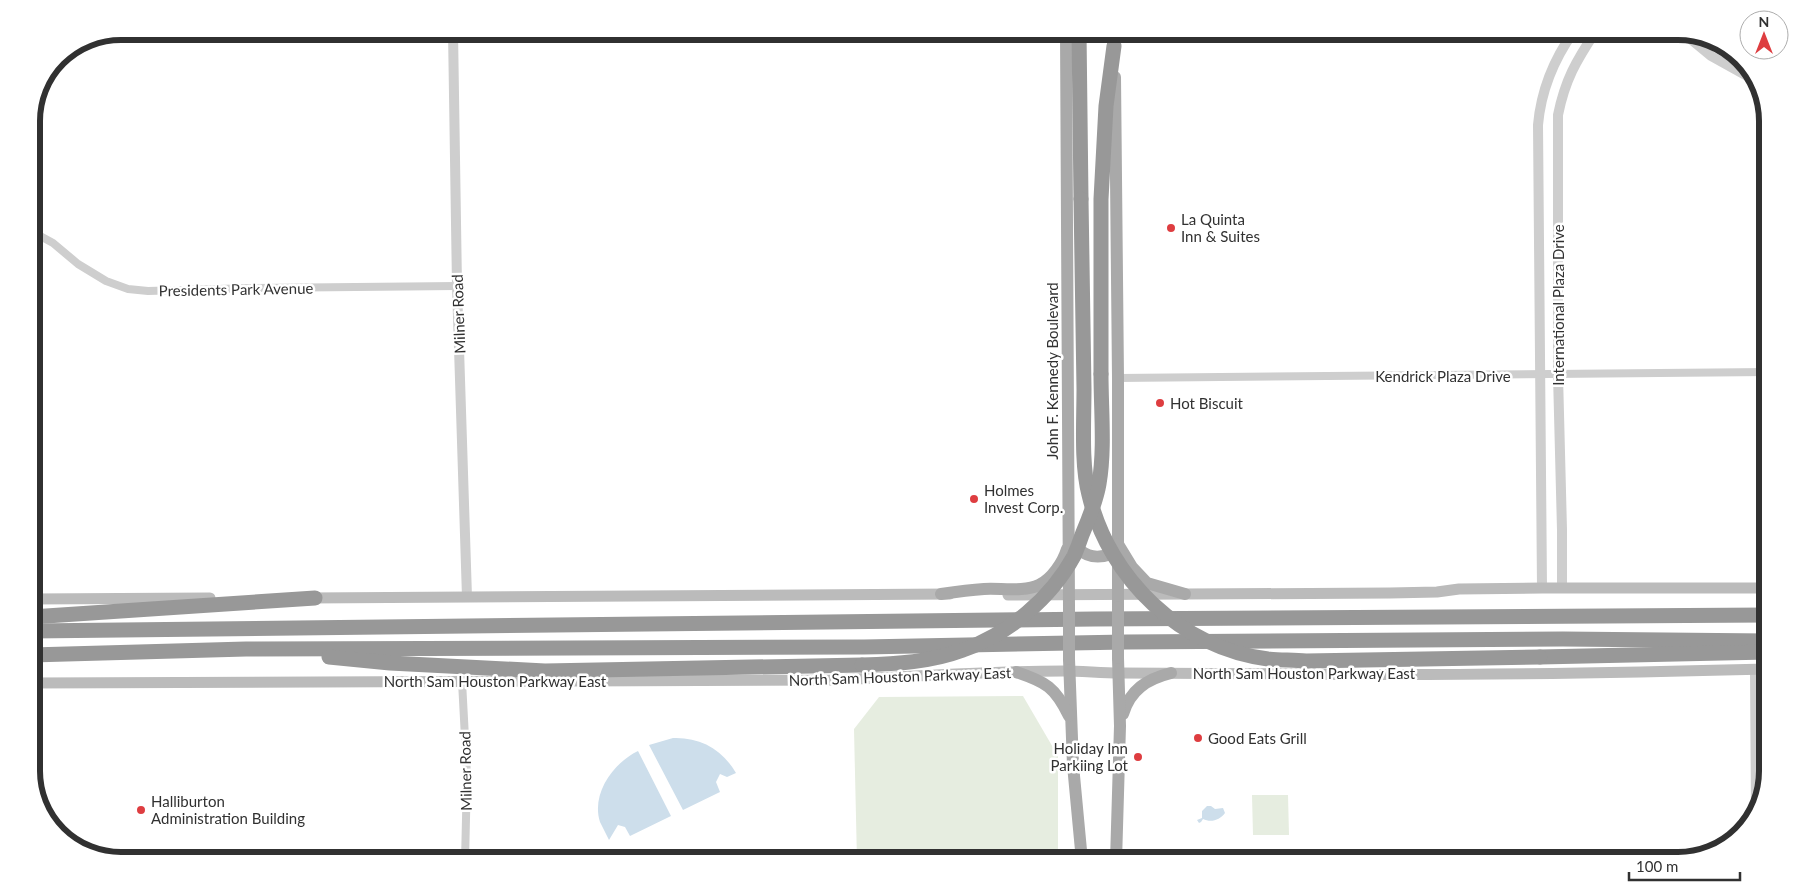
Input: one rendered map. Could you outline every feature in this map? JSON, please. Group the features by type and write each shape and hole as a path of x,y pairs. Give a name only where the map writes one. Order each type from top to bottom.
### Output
{"highway":[{"path":"1080,40 1084,441 1088,494 1096,521 1105,541 1133,584 1145,597 1189,632 1223,647 1268,659 1306,661 1653,656 1759,652"},
{"path":"246,649 390,664 545,671 862,666 919,660 964,650 985,641 1007,627 1050,590 1074,555 1097,497 1100,483 1102,446 1101,199 1106,106 1114,40"},
{"path":"40,616 315,598"},
{"path":"40,631 1094,619 1759,615"},
{"name":"North Sam Houston Parkway East","path":"40,655 246,649 864,647 1126,642 1563,639 1759,640"}],"main road":[{"name":"John F. Kennedy Boulevard","path":"1066,40 1069,665 1071,721 1081,852"},
{"path":"1114,40 1120,726 1116,852"},
{"path":"1068,466 1074,490 1077,548 1085,555 1094,557 1105,556 1111,554 1117,542"},
{"path":"941,594 982,589 1024,588 1039,585 1048,579 1058,568 1066,553 1069,542"},
{"path":"1117,542 1132,567 1147,583 1185,594"},
{"path":"40,600 941,594 1069,601 1118,601 1185,594 1400,593 1437,592 1459,589 1542,588 1759,588"},
{"name":"North Sam Houston Parkway East","path":"40,683 833,680 1016,672 1069,665 1119,673 1479,674 1759,670"},
{"path":"1016,672 1039,680 1054,691 1062,701 1071,721"},
{"path":"1120,726 1126,702 1134,692 1156,676 1170,673"}],"street":[{"name":"Milner Road","path":"453,40 457,286 468,597"},
{"name":"International Plaza Drive","path":"1542,588 1538,125 1545,89 1555,63 1569,40"},
{"name":"International Plaza Drive","path":"1562,588 1558,375 1558,128 1566,82 1590,40"},
{"path":"1694,42 1711,56 1737,66"},
{"path":"1545,89 1562,98"},
{"path":"1538,234 1558,233"},
{"name":"Presidents Park Avenue","path":"40,236 53,243 78,264 106,282 128,289 148,291 457,286"},
{"name":"Kendrick Plaza Drive","path":"1118,378 1759,372"},
{"path":"1755,670 1756,792"},
{"name":"Milner Road","path":"462,681 467,776 465,852"}],"shaded area":[{"path":"1023,696 1058,756 1058,852 857,852 854,729 879,697"},
{"path":"1252,795 1288,795 1289,835 1253,835"}],"water":[{"path":"673,738 701,742 709,746 724,757 736,773 727,777 720,774 716,782 720,792 683,810 649,745"},
{"path":"638,751 671,816 630,836 625,827 618,825 609,840 600,822 598,811 601,790 606,780 620,763"},
{"path":"1207,806 1215,809 1223,808 1225,813 1215,820 1203,819 1199,823 1197,820 1202,818 1202,811"}],"place":[{"name":"La Quinta Inn & Suites","path":"1171,228"},
{"name":"Hot Biscuit","path":"1160,403"},
{"name":"Holmes Invest Corp.","path":"974,499"},
{"name":"Good Eats Grill","path":"1198,738"},
{"name":"Holiday Inn Parkiing Lot","path":"1138,757"},
{"name":"Halliburton Administration Building","path":"141,810"}]}
